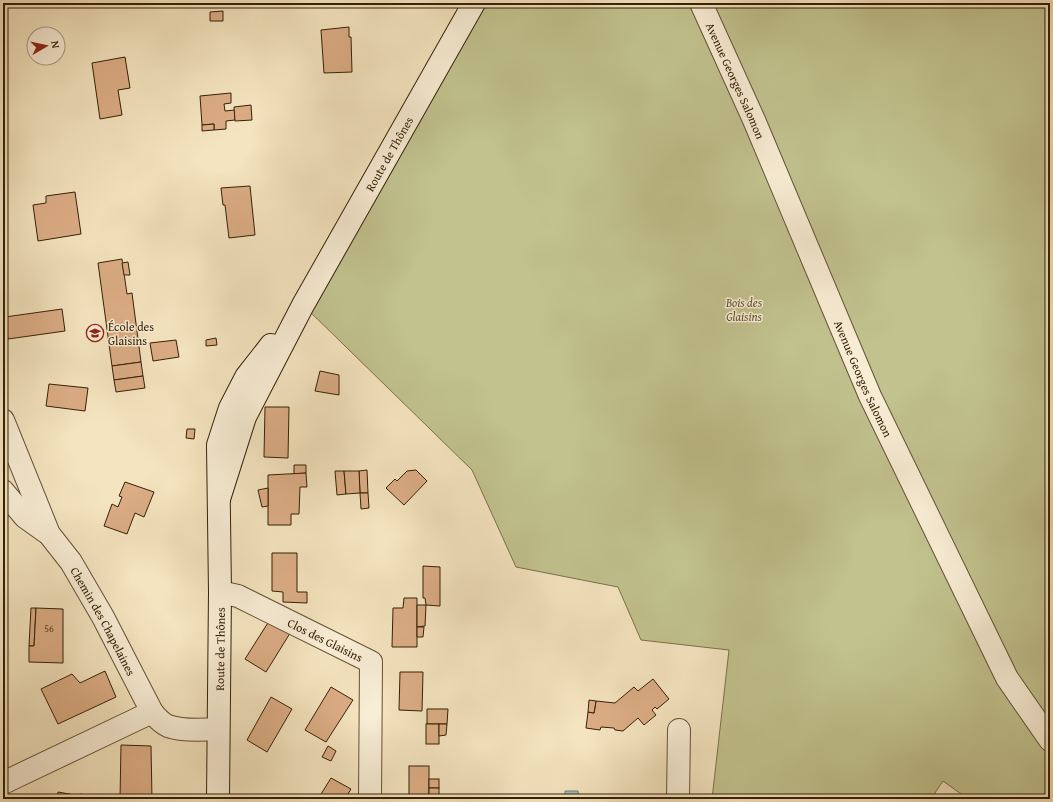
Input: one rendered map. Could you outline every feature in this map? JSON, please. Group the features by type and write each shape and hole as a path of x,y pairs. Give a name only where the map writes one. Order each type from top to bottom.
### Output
{"street":[{"name":"Route de Thônes","path":"218,799 220,592 218,446 230,408 246,377 303,305 474,3"},
{"name":"Avenue Georges Salomon","path":"701,3 754,120 870,396 1007,678 1050,740"},
{"name":"Chemin des Chapelaines","path":"3,420 49,534"},
{"name":"Chemin des Chapelaines","path":"3,490 26,517 49,534 71,562 103,617 152,712 162,723 168,726 190,729 218,729"},
{"name":"Clos des Glaisins","path":"220,592 238,596 371,662 370,799"},
{"path":"3,783 152,712"},
{"path":"678,799 679,730"}],"green space":[{"name":"Bois des Glaisins","path":"474,3 1050,3 1050,799 968,799 943,781 931,799 712,799 729,650 641,640 618,587 516,567 472,470 303,305"}],"water":[{"path":"565,791 578,791 579,799 565,799"}],"building":[{"path":"223,11 223,21 210,21 210,12"},
{"path":"349,27 349,37 351,37 352,72 324,73 321,30"},
{"path":"125,57 130,88 118,90 122,115 100,119 92,63"},
{"path":"231,93 231,103 224,104 225,111 235,110 235,120 226,121 226,129 214,130 214,124 202,125 200,96"},
{"path":"251,105 252,120 235,121 234,107"},
{"path":"214,124 214,130 202,131 202,125"},
{"path":"250,186 255,235 229,238 225,205 223,205 221,188"},
{"path":"75,192 81,234 38,241 33,205 46,203 46,196"},
{"path":"122,259 127,294 132,293 141,362 112,366 98,263"},
{"path":"128,262 130,275 124,275 122,263"},
{"path":"62,309 65,331 8,339 5,317"},
{"path":"216,338 217,345 206,346 206,340"},
{"path":"176,340 179,357 153,361 150,343"},
{"path":"141,362 143,376 114,380 112,366"},
{"path":"320,371 339,375 339,395 315,391"},
{"path":"143,376 145,388 116,392 114,380"},
{"path":"49,384 88,388 85,411 46,406"},
{"path":"265,407 289,407 288,458 264,457"},
{"path":"187,429 195,429 194,439 186,438"},
{"path":"294,465 306,465 306,473 294,474"},
{"path":"367,470 368,493 360,493 359,471"},
{"path":"416,470 427,481 404,505 386,488 395,479 397,481 407,471"},
{"path":"335,471 344,471 346,494 337,495"},
{"path":"344,471 359,471 360,493 346,494"},
{"path":"306,473 307,487 300,487 299,514 291,514 291,525 268,525 268,475"},
{"path":"125,482 154,492 144,517 135,513 127,534 104,526 112,504 118,507 122,497 119,496"},
{"path":"268,488 268,506 262,507 258,490"},
{"path":"360,493 368,493 369,508 361,509"},
{"path":"272,553 297,553 297,592 307,592 307,603 283,602 283,592 272,591"},
{"path":"423,566 440,567 440,606 426,605 425,598 423,598"},
{"path":"404,598 417,598 417,647 392,647 393,608 403,608"},
{"path":"417,605 426,605 425,626 417,627"},
{"path":"31,608 36,608 34,646 29,646"},
{"path":"36,608 63,609 63,663 29,662 29,646 34,646"},
{"path":"271,618 292,630 266,672 245,659"},
{"path":"417,627 424,627 423,637 417,637"},
{"path":"105,671 116,697 58,724 41,689 72,674 80,683"},
{"path":"400,672 423,672 422,711 399,710"},
{"path":"653,679 669,699 657,709 655,707 652,710 656,715 644,725 638,718 623,731 615,730 614,728 601,727 600,730 586,728 588,712 594,713 596,701 615,703 634,687 638,691"},
{"path":"331,687 353,700 326,742 305,730"},
{"path":"271,697 292,709 267,752 247,740"},
{"path":"589,700 596,701 594,713 588,712"},
{"path":"427,709 448,709 447,724 427,724"},
{"path":"426,724 439,724 439,744 426,744"},
{"path":"439,724 447,724 446,735 439,736"},
{"path":"121,745 151,746 152,799 120,799"},
{"path":"328,746 336,751 331,761 322,757"},
{"path":"409,766 429,766 429,799 409,799"},
{"path":"331,778 351,789 345,799 318,799"},
{"path":"429,779 439,779 439,788 429,788"},
{"path":"429,788 439,788 439,799 429,799"},
{"path":"58,792 80,796 80,794 91,796 90,799 57,799"}],"place":[{"name":"École des Glaisins","path":"95,333"}]}
